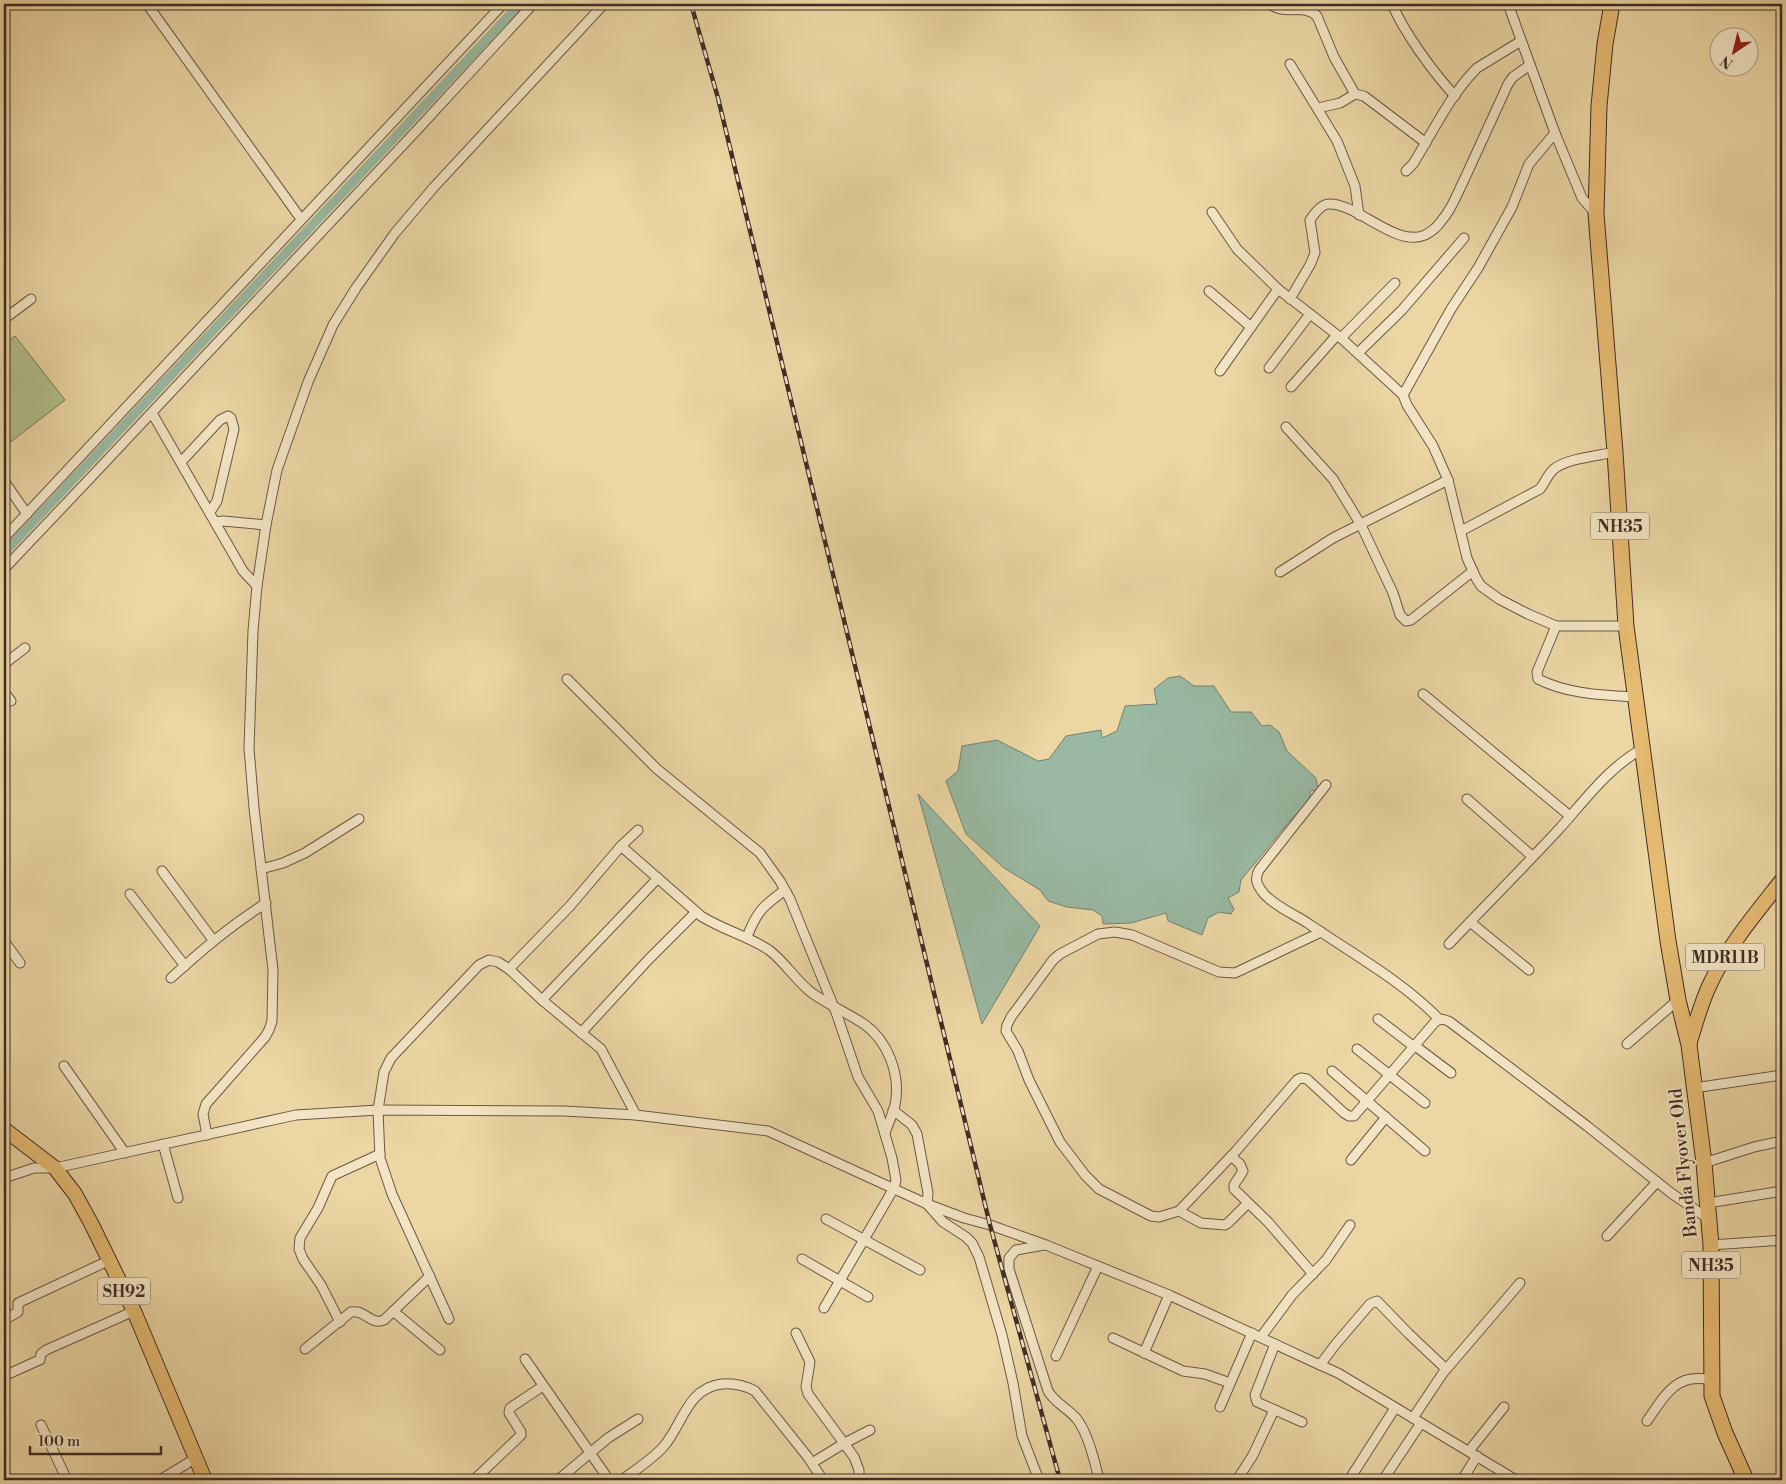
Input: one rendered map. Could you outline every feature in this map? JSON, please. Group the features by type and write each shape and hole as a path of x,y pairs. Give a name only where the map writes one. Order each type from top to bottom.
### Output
{"highway":[{"name":"NH35","path":"1612,4 1605,44 1599,106 1596,214 1616,452 1626,626 1668,941 1678,1000 1689,1045"},
{"name":"Banda Flyover Old","path":"1689,1045 1710,1220 1712,1396 1717,1414 1746,1480"}],"main road":[{"name":"MDR11B","path":"1689,1045 1706,994 1720,965 1782,880"},
{"name":"SH92","path":"4,1129 55,1168 75,1194 110,1260 134,1311 204,1480"}],"street":[{"path":"4,7 9,4"},
{"path":"147,4 301,219"},
{"path":"4,538 503,4"},
{"path":"4,569 439,107 533,4"},
{"path":"207,1134 202,1114 206,1104 264,1037 272,1021 274,970 254,808 249,748 253,630 266,525 277,470 308,382 333,325 356,288 395,233 434,188 604,4"},
{"path":"1270,4 1280,9 1303,9 1313,12 1317,16 1334,58 1355,94"},
{"path":"1392,4 1416,45 1442,82 1455,96"},
{"path":"1508,4 1555,132 1582,198 1596,214"},
{"path":"1406,171 1413,164 1455,96 1477,68 1521,42"},
{"path":"1290,64 1337,141 1355,186 1359,215"},
{"path":"1290,299 1310,265 1314,253 1314,242 1309,225 1310,220 1315,212 1324,205 1330,204 1344,207 1384,228 1409,238 1424,235 1443,220 1508,84 1513,77 1530,65"},
{"path":"1318,108 1340,103 1355,94 1364,96 1426,143"},
{"path":"1403,395 1451,309 1478,268 1512,207 1529,164 1555,132"},
{"path":"1212,212 1237,249 1278,289 1339,336 1403,395 1407,406 1433,446 1448,480 1468,558 1481,586 1528,614 1556,626 1626,626"},
{"path":"1358,353 1402,310 1464,238"},
{"path":"1291,387 1339,336 1395,284"},
{"path":"1220,371 1278,289"},
{"path":"1209,291 1251,327"},
{"path":"4,319 31,299"},
{"path":"1268,368 1310,314"},
{"path":"152,413 243,571 258,586"},
{"path":"181,462 220,420 228,416 231,418 234,429 216,501 210,512"},
{"path":"1286,427 1333,479 1361,525 1393,592 1400,615 1406,621 1412,619 1473,571"},
{"path":"1461,531 1540,489 1548,475 1562,464 1616,452"},
{"path":"1280,572 1333,538 1448,480"},
{"path":"4,481 27,514"},
{"path":"216,522 266,525"},
{"path":"1556,626 1537,672 1538,678 1554,685 1584,692 1634,697"},
{"path":"4,664 25,648"},
{"path":"567,680 657,769 760,853 785,890 833,1008 858,1077 878,1111 892,1158 896,1180 894,1188 824,1308"},
{"path":"4,692 11,701"},
{"path":"1423,694 1570,816"},
{"path":"1449,944 1598,785 1628,756 1642,749"},
{"path":"1326,785 1259,870 1255,878 1257,885 1265,895 1421,1001 1440,1019 1450,1022 1657,1182 1710,1220"},
{"path":"1467,800 1532,856"},
{"path":"261,869 288,861 305,853 359,819"},
{"path":"509,969 570,906 621,846 638,830"},
{"path":"621,846 696,912 716,925 747,937 771,952 810,991 833,1008 873,1031 886,1048 896,1081 895,1105 885,1134"},
{"path":"162,871 213,940"},
{"path":"542,1000 658,878"},
{"path":"747,937 763,907 785,890"},
{"path":"130,894 185,966"},
{"path":"172,978 233,924 266,903"},
{"path":"582,1033 648,960 696,912"},
{"path":"1470,922 1530,970"},
{"path":"1321,932 1235,973 1219,972 1132,935 1115,932 1098,934 1060,954 1053,960 1007,1025 1006,1031 1018,1051 1029,1080 1060,1142 1085,1175 1100,1189 1150,1216 1159,1217 1179,1211 1231,1156 1297,1080 1301,1078 1307,1080 1349,1116 1354,1116 1435,1022 1440,1019"},
{"path":"4,941 20,963"},
{"path":"449,1319 392,1194 380,1154 378,1110 384,1072 391,1058 465,978 479,965 490,960 498,962 509,969 600,1049 636,1115"},
{"path":"1627,1044 1678,1000"},
{"path":"1378,1019 1450,1072"},
{"path":"1357,1049 1425,1103"},
{"path":"64,1066 125,1152"},
{"path":"1332,1071 1425,1151"},
{"path":"1694,1088 1782,1075"},
{"path":"4,1178 34,1168 55,1168 296,1115 378,1110 564,1111 636,1115 768,1131 928,1204 1046,1245 1169,1295 1338,1373 1516,1480"},
{"path":"893,1110 912,1125 917,1134 928,1193 928,1204 943,1222 972,1243 979,1257 1002,1335 1022,1436 1039,1480"},
{"path":"1351,1160 1386,1118"},
{"path":"1704,1163 1754,1147 1782,1141"},
{"path":"163,1144 178,1198"},
{"path":"340,1322 322,1285 303,1259 299,1249 300,1238 318,1208 332,1176 380,1154"},
{"path":"1231,1156 1240,1164 1243,1171 1233,1187 1268,1222 1313,1274"},
{"path":"1607,1236 1657,1182"},
{"path":"1708,1203 1782,1191"},
{"path":"1179,1211 1201,1223 1225,1224 1248,1203"},
{"path":"826,1219 920,1270"},
{"path":"1261,1338 1292,1295 1326,1260 1350,1224"},
{"path":"1710,1245 1782,1240"},
{"path":"1046,1245 1016,1250 1009,1258 1009,1268 1048,1391 1052,1398 1080,1423 1095,1462 1099,1480"},
{"path":"802,1259 868,1297"},
{"path":"4,1320 18,1312 18,1303 110,1260"},
{"path":"1056,1356 1098,1266"},
{"path":"305,1349 352,1312 361,1312 373,1321 379,1322 430,1276"},
{"path":"1383,1480 1417,1421 1427,1395 1446,1369 1520,1284"},
{"path":"1144,1353 1169,1295"},
{"path":"1320,1365 1370,1304 1377,1301 1446,1369"},
{"path":"4,1376 38,1362 41,1354 46,1350 134,1311"},
{"path":"393,1311 440,1350"},
{"path":"796,1333 810,1362 806,1387 808,1394 854,1457 860,1480"},
{"path":"1220,1407 1252,1333"},
{"path":"1113,1338 1183,1371 1205,1374 1230,1383"},
{"path":"1275,1344 1255,1395 1257,1402 1302,1422"},
{"path":"524,1359 608,1480"},
{"path":"1647,1421 1671,1388 1691,1379 1711,1380"},
{"path":"622,1480 662,1448 692,1399 703,1390 714,1385 728,1383 743,1385 754,1391 812,1463 823,1480"},
{"path":"476,1478 521,1436 521,1432 510,1413 510,1408 543,1386"},
{"path":"1468,1451 1504,1407"},
{"path":"1349,1480 1395,1408"},
{"path":"1237,1480 1253,1455 1274,1410"},
{"path":"558,1480 608,1438 638,1419"},
{"path":"41,1424 68,1480"},
{"path":"812,1463 870,1430"},
{"path":"1462,1480 1477,1456"},
{"path":"160,1480 196,1458"},
{"path":"4,1473 7,1480"}],"shaded area":[{"path":"15,336 65,400 4,447 4,344"},
{"path":"1180,676 1194,686 1214,686 1231,712 1251,712 1262,726 1270,725 1279,732 1287,751 1316,778 1318,790 1310,791 1311,795 1303,807 1241,880 1239,892 1228,898 1234,909 1231,914 1219,912 1208,918 1202,935 1168,921 1166,913 1131,923 1103,924 1102,916 1093,910 1067,907 1048,901 1040,890 1004,868 966,834 946,781 958,771 962,746 997,740 1038,761 1049,759 1066,736 1101,730 1102,738 1117,731 1125,706 1157,704 1154,689 1168,678"},
{"path":"918,794 1040,926 982,1024"}],"waterway":[{"path":"4,553 520,4"}],"railway":[{"path":"691,4 718,98 990,1225 1060,1480"}]}
